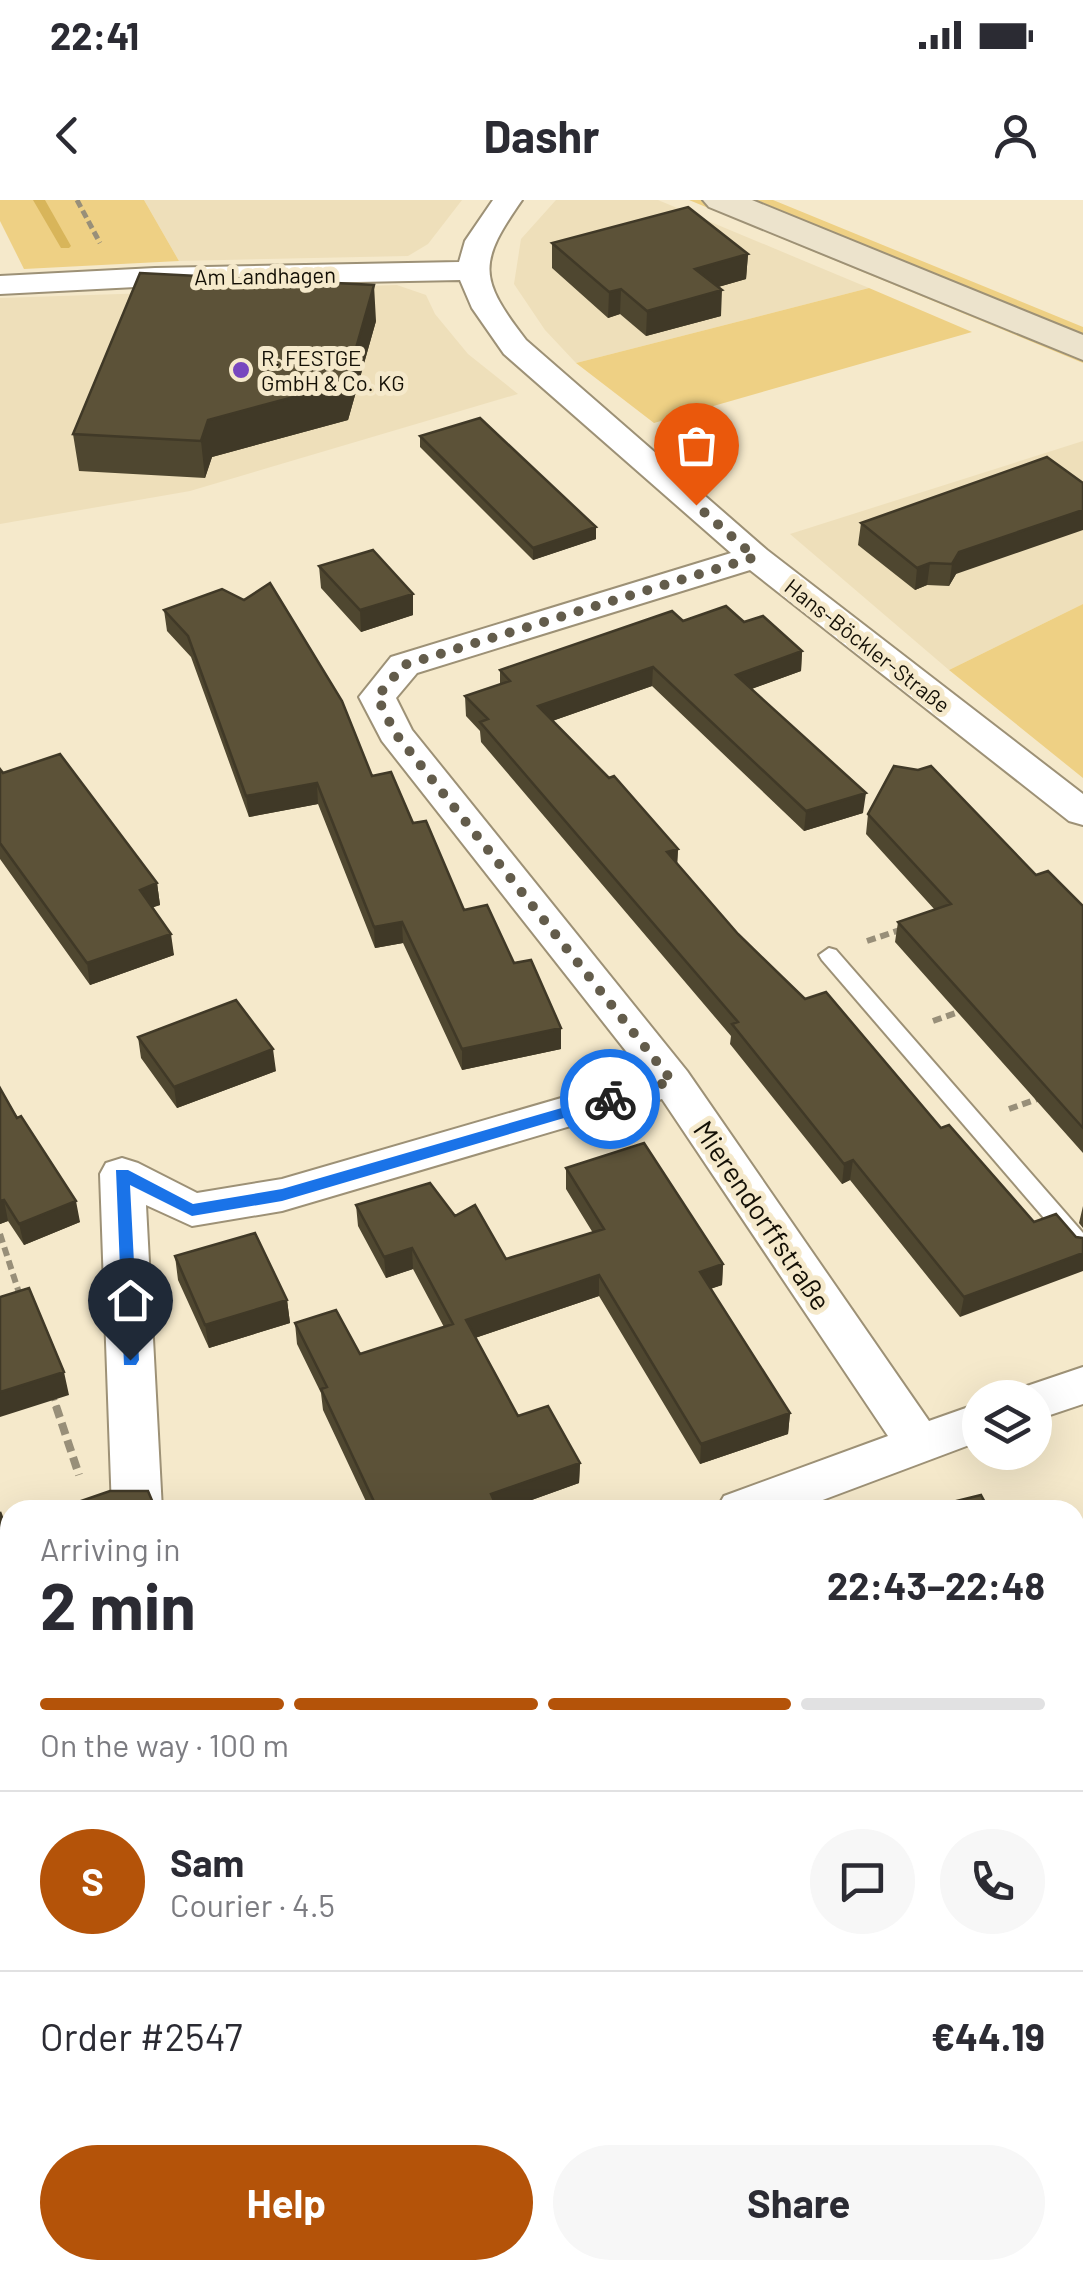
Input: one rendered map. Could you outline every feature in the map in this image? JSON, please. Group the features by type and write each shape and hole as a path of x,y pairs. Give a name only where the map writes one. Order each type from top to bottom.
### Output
{"street":[{"path":"471,271 487,225 508,200"},
{"path":"721,200 1083,348"},
{"name":"Am Landhagen","path":"0,285 155,277 471,271"},
{"name":"Hans-Böckler-Straße","path":"471,271 486,309 515,348 755,557 1083,813"},
{"name":"Mierendorffstraße","path":"755,557 404,665 377,697 395,733 672,1081 918,1443"},
{"path":"137,1500 122,1174 192,1210 282,1195 672,1081"},
{"path":"1052,1396 1083,1385"},
{"path":"767,1500 962,1428"}],"lane":[{"path":"829,954 1083,1248"}],"path":[{"path":"829,954 921,923"},
{"path":"897,1033 972,1008"},
{"path":"973,1122 1046,1095"},
{"path":"0,1234 24,1308"},
{"path":"48,1381 85,1492"}],"shaded area":[{"path":"0,200 144,200 179,261 24,269 0,221"},
{"path":"144,200 462,200 428,244 408,256 179,261"},
{"path":"556,200 658,200 869,288 576,363 545,330 514,284 521,239"},
{"path":"689,200 705,200 1083,357 1083,363"},
{"path":"756,200 773,200 1083,327 1083,335"},
{"path":"397,285 426,295 435,314 468,354 518,394 190,491 0,524 0,298"},
{"path":"869,288 972,332 654,423 576,363"},
{"path":"1083,441 1083,604 949,670 790,534"},
{"path":"1083,604 1083,778 949,670"}],"building":[{"path":"688,207 748,254 695,269 722,290 647,311 621,289 609,292 552,243"},
{"name":"R. FESTGE GmbH & Co. KG","path":"140,273 374,285 346,383 208,420 201,441 73,434"},
{"path":"480,418 596,527 533,548 420,436"},
{"path":"1047,457 1083,483 1083,510 959,552 952,564 930,563 917,568 861,523"},
{"path":"373,550 413,594 360,610 319,566"},
{"path":"270,583 342,701 372,776 391,772 413,823 426,821 464,910 487,905 514,963 531,960 561,1028 462,1049 402,922 374,927 317,783 246,796 188,636 164,610 222,589 244,600"},
{"path":"726,606 744,622 763,616 802,651 736,675 866,793 806,811 653,667 538,706 609,778 614,776 678,849 667,852 738,934 805,999 826,992 941,1128 949,1125 1034,1222 1056,1214 1076,1237 1083,1238 1083,1253 964,1297 853,1160 844,1164 732,1024 738,1022 480,722 488,719 465,696 510,681 500,670 672,611 683,621"},
{"path":"60,754 157,883 140,890 171,934 87,963 0,843 0,769 3,773"},
{"path":"894,766 918,770 931,766 1036,875 1048,871 1083,906 1083,1128 898,922 951,904 868,814"},
{"path":"236,1000 273,1049 174,1087 138,1037"},
{"path":"0,1088 76,1201 19,1224 4,1200 0,1201"},
{"path":"644,1143 723,1264 700,1272 790,1413 701,1444 599,1275 466,1320 518,1416 548,1406 580,1463 491,1494 494,1500 373,1500 321,1389 327,1387 295,1323 336,1310 360,1354 453,1324 412,1248 384,1257 356,1205 430,1183 455,1216 475,1205 506,1259 604,1229 566,1168"},
{"path":"255,1233 287,1300 205,1325 175,1256"},
{"path":"29,1288 64,1372 0,1392 0,1297"},
{"path":"110,1491 148,1491 152,1500 84,1500"}],"waterway":[{"path":"39,200 65,246"}],"way so far":[{"path":"610,1099 672,1081 395,733 377,697 404,665 755,557 696,505"}],"place":[{"name":"R. FESTGE GmbH & Co. KG","path":"241,370"}],"route":[{"path":"130,1360 122,1174 192,1210 282,1195 610,1099"}]}
